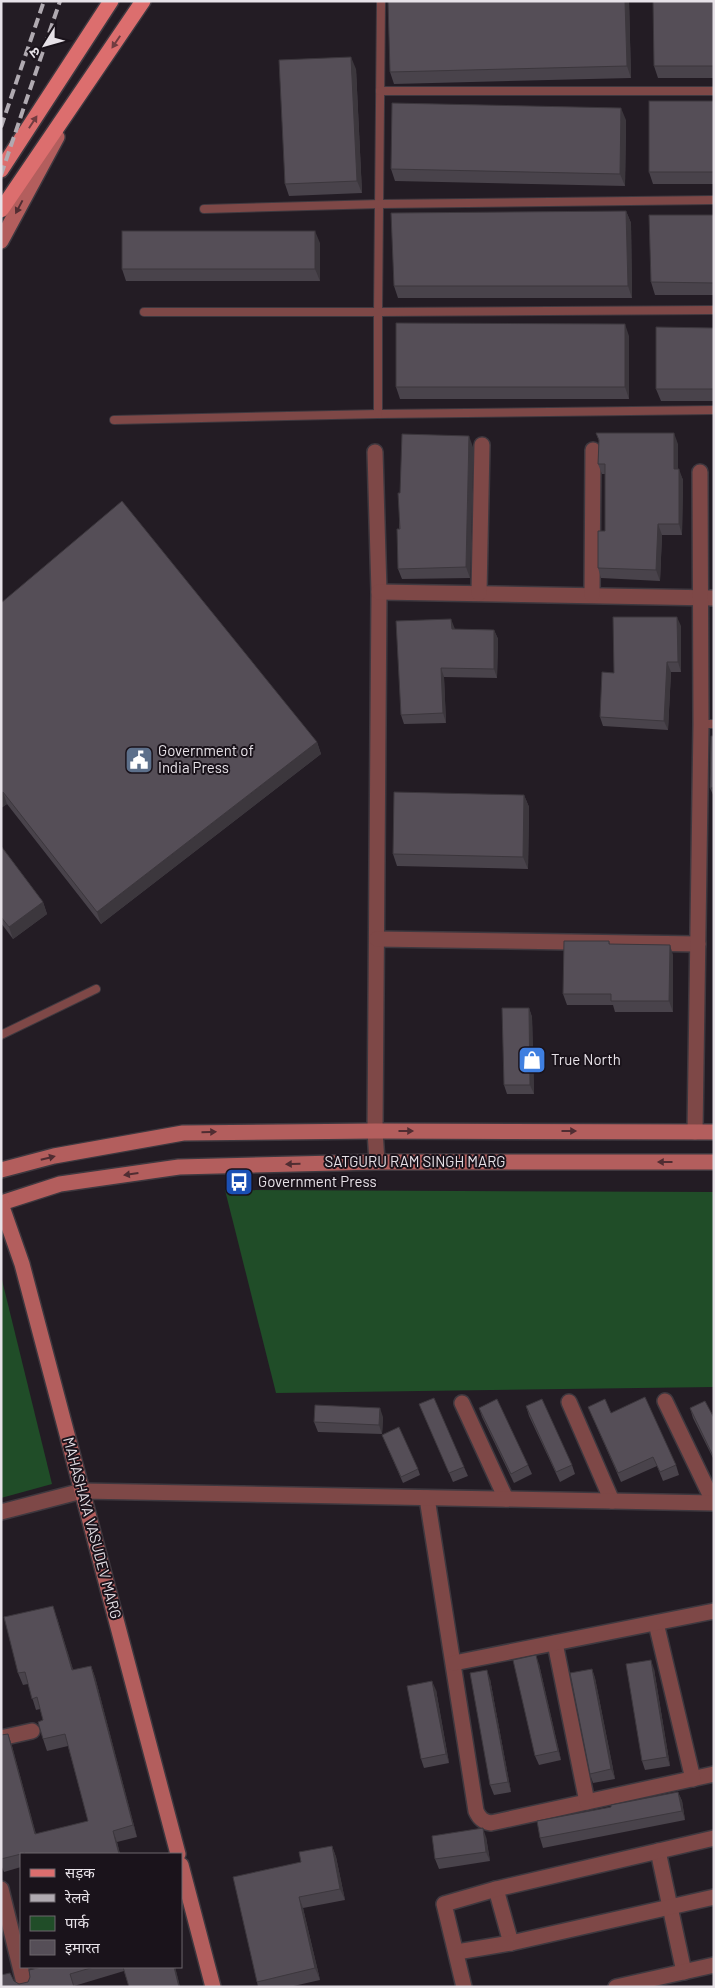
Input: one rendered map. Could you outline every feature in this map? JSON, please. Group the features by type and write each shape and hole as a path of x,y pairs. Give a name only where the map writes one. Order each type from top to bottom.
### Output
{"main road":[{"path":"3,167 112,1"},
{"path":"1,210 143,1"},
{"path":"2,242 76,102"},
{"name":"SATGURU RAM SINGH MARG","path":"1,1170 54,1156 183,1132 375,1130 714,1132"},
{"name":"SATGURU RAM SINGH MARG","path":"1,1204 60,1184 179,1167 377,1162 714,1162"},
{"name":"MAHASHAYA VASUDEV MARG","path":"1,1204 22,1264 178,1853"},
{"path":"182,1873 214,1987"}],"street":[{"path":"479,593 482,445"},
{"path":"592,595 593,450"},
{"path":"375,452 379,592 375,1130 377,1162"},
{"path":"695,1132 698,944 708,724 707,598 700,472"},
{"path":"379,592 707,598"},
{"path":"377,939 698,944"},
{"path":"1,1512 82,1491 714,1503 665,1401"},
{"path":"569,1402 612,1501"},
{"path":"462,1403 506,1499"},
{"path":"427,1498 476,1811 479,1817 485,1822 491,1823 714,1774"},
{"path":"454,1663 714,1611"},
{"path":"656,1623 693,1779"},
{"path":"555,1643 588,1802"},
{"path":"1,1738 32,1731"},
{"path":"464,1987 444,1904 496,1889 714,1838"},
{"path":"658,1851 684,1972"},
{"path":"1,1889 20,1964"},
{"path":"496,1889 511,1943"},
{"path":"457,1952 511,1943 714,1897"},
{"path":"616,1987 714,1965"},
{"path":"21,1968 25,1987"}],"lane":[{"path":"378,414 381,1"},
{"path":"380,92 714,91"},
{"path":"204,209 380,204 714,200"},
{"path":"144,312 714,310"},
{"path":"114,420 378,414 714,410"},
{"path":"1,1035 96,990"}],"green space":[{"path":"225,1190 714,1192 714,1387 276,1393"},
{"path":"1,1276 52,1484 1,1498"}],"building":[{"path":"388,1 625,1 627,66 390,72"},
{"path":"653,1 714,1 714,66 654,66"},
{"path":"351,57 357,181 285,184 279,60"},
{"path":"649,101 714,101 714,172 649,172"},
{"path":"392,103 621,108 620,174 391,169"},
{"path":"626,211 628,286 394,286 391,213"},
{"path":"649,215 714,215 714,283 651,282"},
{"path":"122,231 315,231 315,269 122,269"},
{"path":"396,323 625,324 625,387 396,387"},
{"path":"656,327 714,328 714,389 656,389"},
{"path":"596,433 674,433 674,469 679,469 679,524 658,524 656,570 598,568 598,531 605,531 605,464 598,464 599,440"},
{"path":"402,434 469,436 466,567 398,569 397,529 400,529 398,493 400,493"},
{"path":"122,501 317,742 97,912 3,792 1,793 1,603"},
{"path":"613,617 677,617 678,662 667,662 664,721 600,717 602,672 614,673"},
{"path":"451,619 452,629 494,630 494,669 441,668 443,713 401,715 396,621"},
{"path":"711,736 714,736 714,788 710,788"},
{"path":"394,792 524,795 523,857 393,854"},
{"path":"1,846 43,902 9,927 1,917"},
{"path":"564,941 609,941 609,944 670,945 669,1001 611,1001 611,994 563,994"},
{"path":"502,1008 529,1008 530,1085 504,1085"},
{"path":"645,1397 676,1465 660,1472 653,1457 618,1473 588,1407 605,1399 611,1413"},
{"path":"434,1398 464,1467 449,1473 419,1404"},
{"path":"497,1399 528,1465 511,1474 479,1408"},
{"path":"542,1399 572,1465 556,1472 526,1406"},
{"path":"705,1401 714,1418 714,1458 690,1408"},
{"path":"315,1405 380,1408 379,1425 314,1422"},
{"path":"399,1427 418,1469 401,1477 382,1435"},
{"path":"53,1606 72,1670 91,1666 133,1825 113,1831 119,1853 20,1853 1,1859 1,1735 8,1734 35,1834 88,1821 65,1734 43,1739 38,1722 43,1720 37,1697 32,1699 25,1672 18,1673 4,1617"},
{"path":"536,1655 558,1751 535,1756 513,1660"},
{"path":"651,1660 667,1757 642,1761 626,1664"},
{"path":"592,1669 611,1769 590,1774 570,1673"},
{"path":"487,1670 508,1782 490,1785 470,1673"},
{"path":"432,1681 446,1754 421,1759 407,1686"},
{"path":"678,1792 682,1811 540,1838 537,1821"},
{"path":"483,1828 486,1852 435,1859 432,1836"},
{"path":"332,1846 340,1889 299,1897 315,1968 257,1982 233,1877 301,1862 299,1852"},
{"path":"38,1968 91,1968 70,1974 74,1987 1,1987 1,1975 10,1973 14,1981 19,1984 28,1982 30,1977 29,1970"},
{"path":"123,1968 174,1968 179,1987 129,1987"}],"railway":[{"path":"1,127 44,1"},
{"path":"1,175 60,1"}],"place":[{"name":"Government of India Press","path":"139,760"},
{"name":"True North","path":"532,1060"},
{"name":"Government Press","path":"239,1182"}]}
